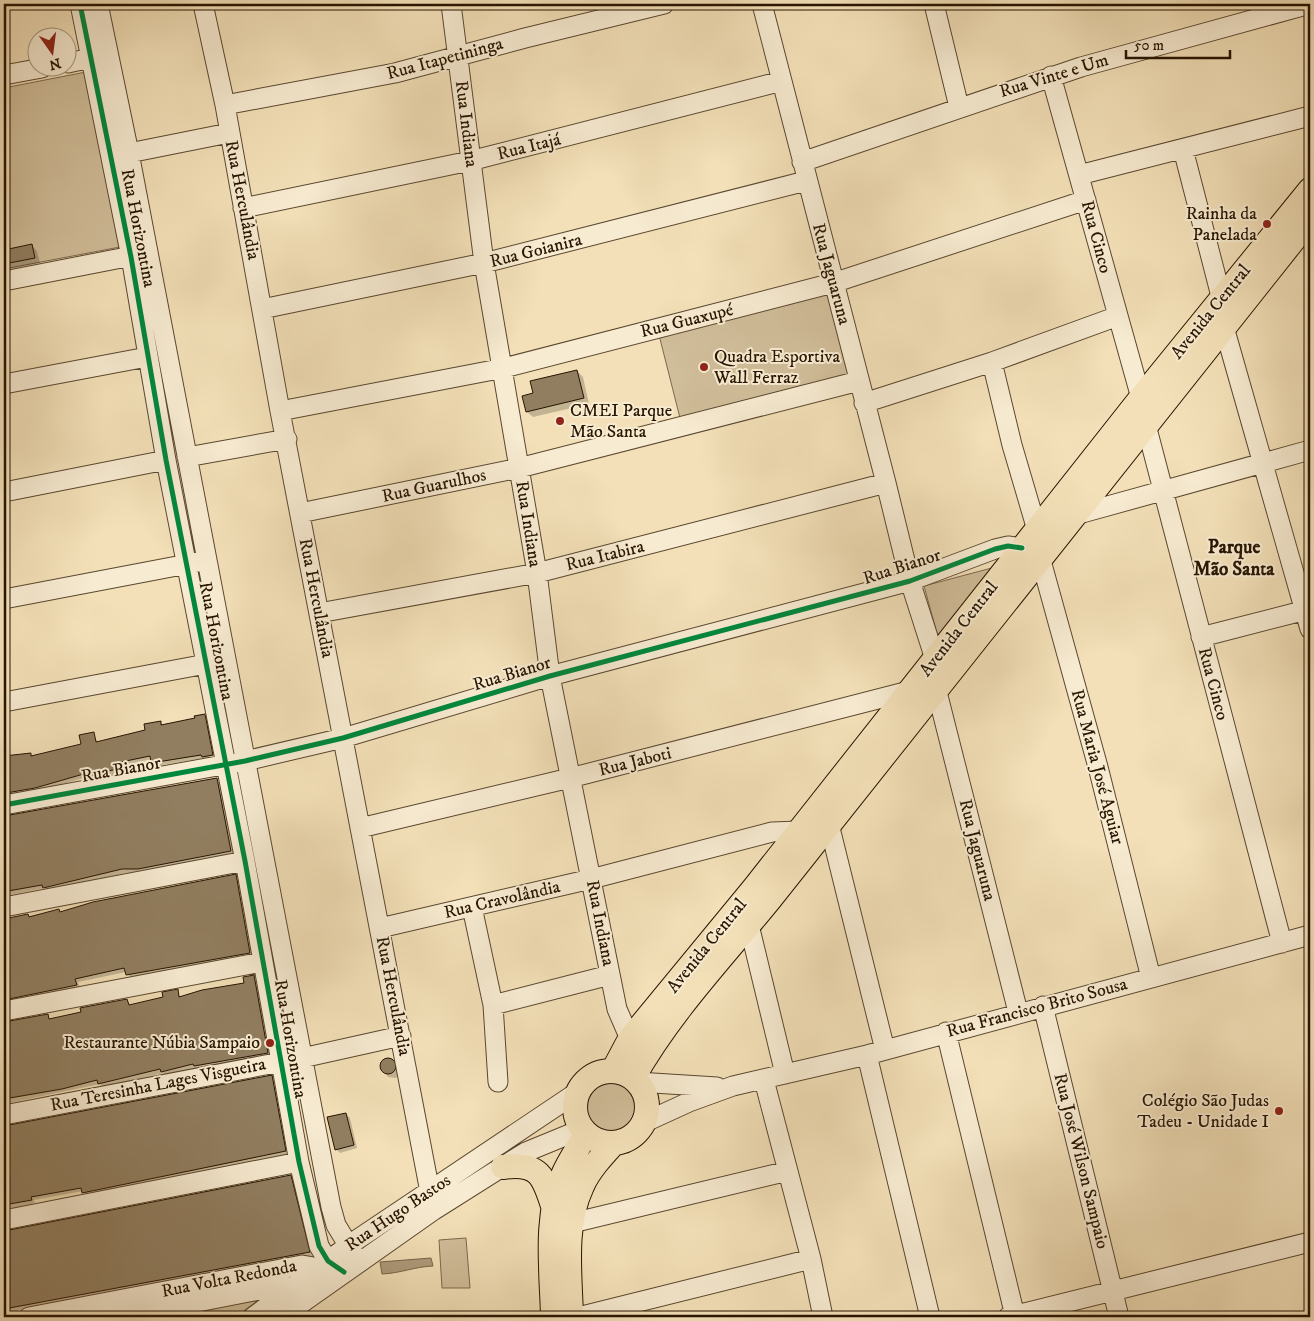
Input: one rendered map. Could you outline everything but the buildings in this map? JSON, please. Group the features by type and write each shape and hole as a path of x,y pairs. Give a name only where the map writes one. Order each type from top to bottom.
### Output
{"main road":[{"name":"Avenida Central","path":"628,1077 630,1040 762,893 829,824 936,688 1031,553 1037,530 1141,398 1310,190"},
{"name":"Avenida Central","path":"628,1077 708,973 749,925 762,893 798,831 935,659 1031,553 1075,515 1224,326 1310,222"},
{"path":"593,1076 628,1077 647,1102 647,1112 643,1123 636,1133 626,1140 614,1143 602,1142 584,1131 575,1110 579,1091 593,1076"},
{"path":"571,1317 569,1246 563,1216 563,1175 584,1131"},
{"path":"553,1317 552,1248 563,1216 588,1174 614,1143"},
{"path":"503,1167 522,1164 531,1167 543,1179 563,1216"}],"street":[{"name":"Rua Horizontina","path":"80,4 187,456 330,1207 336,1225 349,1245"},
{"name":"Rua Horizontina","path":"98,4 129,153 147,357 245,861 299,1162 316,1238 324,1264 348,1269"},
{"name":"Rua Herculândia","path":"203,4 225,105 280,411 430,1192"},
{"name":"Rua Indiana","path":"451,4 484,263 504,368 550,676 610,976 620,1020 630,1040"},
{"name":"Rua Itapetininga","path":"225,105 341,85 457,57 603,11 664,4"},
{"name":"Rua Jaguaruna","path":"762,4 910,581 935,659"},
{"path":"934,4 959,107"},
{"name":"Rua Vinte e Um","path":"802,162 1051,76 1310,4"},
{"path":"78,61 92,58"},
{"path":"4,75 28,71"},
{"name":"Rua Cinco","path":"1051,76 1141,398"},
{"name":"Rua Itajá","path":"243,208 470,161 782,80"},
{"path":"1079,176 1310,116"},
{"path":"129,153 229,133"},
{"path":"1182,149 1222,300"},
{"name":"Rua Goianira","path":"262,309 484,263 806,181"},
{"name":"Rua Guaxupé","path":"280,411 504,368 833,283 1086,200"},
{"path":"4,281 139,255"},
{"path":"864,403 992,362 1118,316"},
{"path":"1224,326 1262,463 1308,610 1310,629"},
{"path":"4,384 147,357"},
{"path":"992,362 1012,445 1037,530"},
{"name":"Rua Guarulhos","path":"300,513 519,468 859,381"},
{"name":"Rua Cinco","path":"1146,425 1282,943"},
{"path":"187,456 286,439"},
{"path":"1075,515 1310,450"},
{"path":"4,492 166,460"},
{"name":"Rua Itabira","path":"320,613 536,573 886,483"},
{"name":"Rua Bianor","path":"4,806 245,761 343,738 550,676 910,581 995,549 1008,546 1031,553"},
{"name":"Rua Maria José Aguiar","path":"1031,553 1098,767 1151,978"},
{"path":"4,599 206,560"},
{"path":"1201,637 1308,610"},
{"path":"4,702 206,664"},
{"name":"Rua Jaguaruna","path":"936,688 1018,1012"},
{"name":"Rua Jaboti","path":"360,828 570,778 910,691"},
{"path":"829,824 885,1050"},
{"name":"Rua Cravolândia","path":"380,928 591,879 772,832 798,831"},
{"path":"4,906 245,861"},
{"path":"472,907 493,1006 494,1049 498,1082"},
{"path":"749,925 785,1074"},
{"name":"Rua Francisco Brito Sousa","path":"733,1086 885,1050 1018,1012 1310,936"},
{"path":"4,1011 262,962"},
{"path":"493,1006 610,976"},
{"name":"Rua José Wilson Sampaio","path":"1043,1006 1119,1317"},
{"path":"946,1032 1012,1316 1310,1242"},
{"name":"Rua Teresinha Lages Visgueira","path":"4,1115 302,1058 401,1036"},
{"path":"867,1054 930,1317"},
{"path":"628,1077 702,1088 733,1086"},
{"path":"764,1080 811,1260 823,1317"},
{"path":"643,1123 689,1102 733,1086"},
{"name":"Rua Hugo Bastos","path":"253,1317 349,1245 579,1091"},
{"path":"282,1317 348,1269 503,1167 538,1146 584,1131"},
{"path":"4,1220 299,1162"},
{"path":"563,1216 788,1171"},
{"path":"348,1269 353,1253 349,1245"},
{"path":"578,1317 811,1260"},
{"name":"Rua Volta Redonda","path":"29,1317 302,1265 324,1264 325,1277 320,1289"},
{"path":"120,1317 280,1286 320,1289"}],"shaded area":[{"path":"86,72 120,247 4,269 4,88 55,78 78,78 78,74"},
{"path":"830,290 852,375 680,418 659,335"},
{"path":"1003,565 940,644 924,586"},
{"path":"611,1079 622,1081 631,1087 637,1096 639,1107 637,1118 631,1127 622,1133 611,1135 600,1133 591,1127 585,1118 583,1107 585,1096 591,1087 600,1081"},
{"path":"466,1238 470,1288 442,1288 439,1240"},
{"path":"431,1258 433,1266 382,1274 380,1262"},
{"path":"269,1293 235,1317 145,1317"}],"cycle path":[{"path":"80,4 131,257 166,460 245,861 299,1162 319,1246 328,1261 344,1272"},
{"path":"4,805 245,761 343,738 550,676 910,581 995,549 1008,546 1022,548"}],"place":[{"name":"Rainha da Panelada","path":"1267,224"},
{"name":"Quadra Esportiva Wall Ferraz","path":"704,367"},
{"name":"CMEI Parque Mão Santa","path":"560,421"},
{"name":"Restaurante Núbia Sampaio","path":"270,1043"},
{"name":"Colégio São Judas Tadeu - Unidade I","path":"1279,1111"}],"district":[{"name":"Parque Mão Santa","path":"1234,558"}]}
